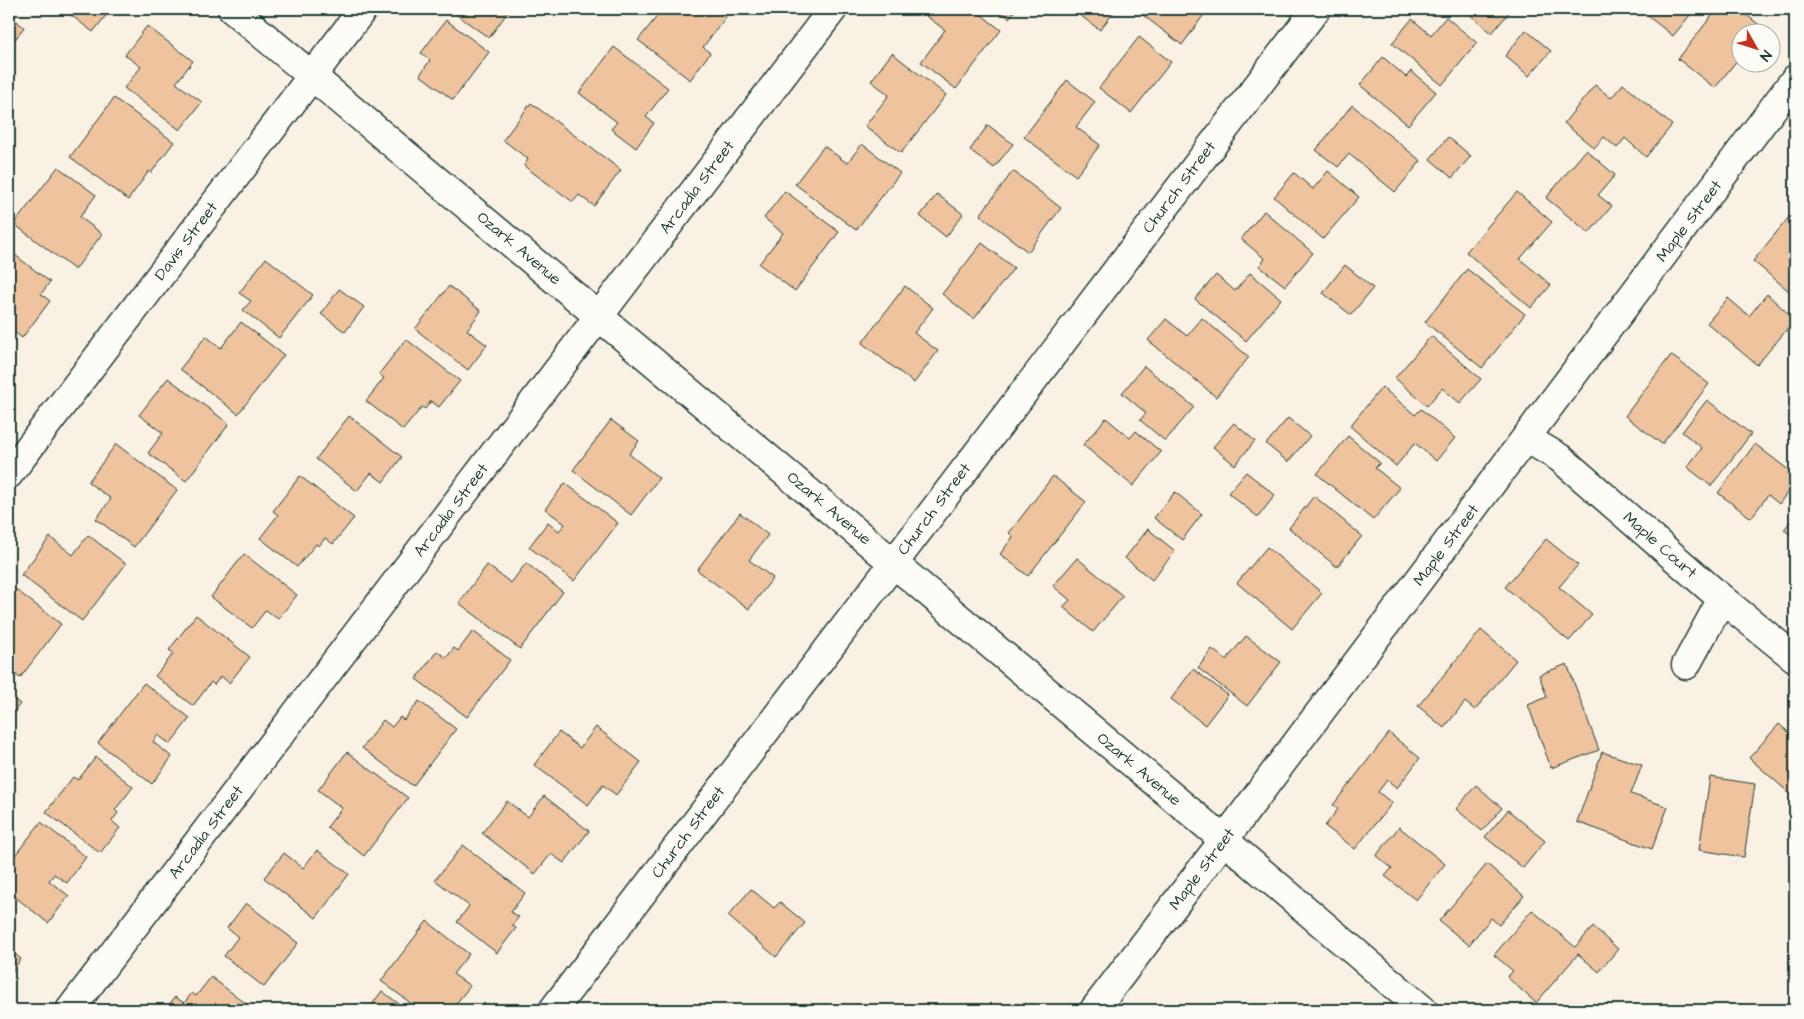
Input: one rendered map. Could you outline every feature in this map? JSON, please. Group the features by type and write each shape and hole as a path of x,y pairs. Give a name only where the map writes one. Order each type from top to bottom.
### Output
{"street":[{"name":"Ozark Avenue","path":"232,9 600,315 1423,1010"},
{"name":"Davis Street","path":"9,474 363,9"},
{"name":"Arcadia Street","path":"70,1010 833,9"},
{"name":"Church Street","path":"552,1010 1316,9"},
{"name":"Maple Street","path":"1094,1010 1224,840 1795,79"},
{"name":"Maple Court","path":"1526,438 1560,458 1722,599 1793,657"},
{"path":"1686,665 1722,599"}],"building":[{"path":"63,9 111,9 93,32"},
{"path":"455,9 510,9 489,38 453,12"},
{"path":"663,9 716,9 726,17 703,47 710,53 690,80 638,40"},
{"path":"736,9 748,9 744,15"},
{"path":"932,9 974,9 1001,30 956,89 921,62 945,30 926,16"},
{"path":"997,9 1016,9 1009,18"},
{"path":"1080,9 1116,9 1100,30 1077,13"},
{"path":"1135,9 1200,9 1205,13 1182,45"},
{"path":"1463,9 1512,9 1492,33"},
{"path":"1639,9 1695,9 1673,36"},
{"path":"1717,9 1739,9 1756,22 1732,22 1732,67 1715,88 1678,59"},
{"path":"9,16 24,27 9,48"},
{"path":"1446,17 1477,43 1442,85 1392,43 1412,19 1431,35"},
{"path":"446,20 489,52 453,100 420,75 430,60 421,53"},
{"path":"147,26 193,61 176,83 202,102 180,130 124,88 141,67 125,55"},
{"path":"1526,30 1551,51 1529,76 1505,56"},
{"path":"1139,37 1171,62 1131,113 1099,88"},
{"path":"614,47 668,88 646,117 654,123 636,148 611,129 617,122 579,93"},
{"path":"892,53 946,95 901,153 865,126 889,95 871,81"},
{"path":"1383,57 1406,77 1411,71 1436,92 1408,125 1360,85"},
{"path":"1067,80 1095,102 1076,127 1100,145 1076,176 1024,137"},
{"path":"1623,84 1672,125 1646,157 1625,138 1617,148 1604,137 1594,148 1564,123 1595,85 1611,98"},
{"path":"114,98 174,142 151,173 149,171 128,200 70,157"},
{"path":"531,103 621,170 594,206 579,195 573,202 524,166 528,159 503,140"},
{"path":"1352,105 1421,161 1395,192 1349,154 1338,167 1316,150"},
{"path":"988,125 1013,144 994,168 970,150"},
{"path":"1448,137 1471,156 1452,178 1430,159"},
{"path":"862,144 900,173 856,230 795,184 824,146 847,163"},
{"path":"1586,150 1615,175 1598,195 1612,206 1589,233 1546,198"},
{"path":"58,167 96,195 80,217 102,234 75,270 14,224"},
{"path":"1013,171 1061,208 1028,252 980,215"},
{"path":"1328,171 1359,197 1323,239 1274,197 1294,173 1313,189"},
{"path":"785,191 839,232 795,291 759,264 783,233 764,218"},
{"path":"1517,192 1552,222 1520,259 1551,285 1531,308 1466,252"},
{"path":"937,194 963,214 946,237 920,216"},
{"path":"1264,211 1313,253 1285,286 1259,266 1265,259 1241,239"},
{"path":"1794,211 1795,213 1795,296 1753,261"},
{"path":"982,243 1014,268 974,319 942,294"},
{"path":"15,255 50,282 41,294 50,301 22,338 9,328 9,263"},
{"path":"266,258 313,295 279,338 243,310 251,301 239,293"},
{"path":"1345,265 1373,288 1351,315 1323,293"},
{"path":"1467,269 1525,314 1482,368 1425,322"},
{"path":"1250,273 1281,299 1246,341 1195,299 1216,275 1235,291"},
{"path":"449,286 481,311 467,330 487,345 468,370 415,329"},
{"path":"905,286 933,308 914,333 938,351 914,383 862,343"},
{"path":"339,289 364,307 345,332 321,314"},
{"path":"1767,294 1795,320 1757,365 1707,323 1728,298 1749,316"},
{"path":"1202,318 1249,357 1216,397 1148,340 1166,319 1187,336"},
{"path":"241,322 284,355 238,414 180,369 206,336 221,348"},
{"path":"1431,336 1481,379 1460,403 1442,388 1427,406 1395,378"},
{"path":"406,339 460,381 439,407 431,401 425,409 422,407 403,430 366,401 384,378 379,374"},
{"path":"1671,355 1709,384 1662,444 1625,416"},
{"path":"1144,366 1194,407 1165,441 1140,420 1146,413 1122,393"},
{"path":"168,378 229,424 186,481 148,453 163,433 139,415"},
{"path":"1382,387 1415,415 1421,409 1455,438 1436,461 1415,443 1396,466 1350,426"},
{"path":"1707,400 1751,434 1711,486 1687,467 1702,448 1682,432"},
{"path":"349,416 402,457 383,482 371,473 357,491 316,459"},
{"path":"1106,418 1130,438 1136,431 1161,452 1133,486 1083,445"},
{"path":"1288,418 1310,436 1288,462 1266,444"},
{"path":"611,420 639,441 629,454 659,478 631,515 573,470"},
{"path":"1234,423 1255,441 1235,465 1213,447"},
{"path":"1348,436 1380,463 1375,468 1400,488 1373,520 1317,474"},
{"path":"116,444 177,490 134,547 96,519 111,499 88,482"},
{"path":"1755,444 1795,475 1795,482 1779,504 1768,495 1751,518 1718,493"},
{"path":"1246,472 1275,495 1258,517 1228,493"},
{"path":"300,476 354,518 333,544 325,538 319,546 316,544 297,567 260,538 278,515 273,511"},
{"path":"1053,476 1086,502 1028,576 1000,554 1013,537 1009,533"},
{"path":"565,483 618,523 574,581 529,547 548,522 559,531 565,524 545,509"},
{"path":"1175,492 1202,514 1182,540 1154,518"},
{"path":"1314,496 1362,536 1337,567 1289,528"},
{"path":"740,513 768,535 749,560 773,578 749,609 697,570"},
{"path":"1795,515 1795,538 1784,530"},
{"path":"1148,529 1175,551 1152,580 1125,558"},
{"path":"88,535 126,564 82,621 21,575 50,537 73,555"},
{"path":"1546,539 1578,565 1559,587 1592,615 1569,641 1505,587"},
{"path":"1267,547 1322,593 1292,629 1237,583"},
{"path":"244,554 297,595 278,619 266,610 252,628 211,597"},
{"path":"1077,558 1123,596 1093,632 1063,607 1070,600 1053,586"},
{"path":"526,563 563,592 520,649 459,603 487,565 511,583"},
{"path":"11,586 61,624 20,678 9,669 9,588"},
{"path":"196,615 250,657 229,683 221,676 214,685 211,682 193,706 155,676 174,653 169,650"},
{"path":"1481,630 1516,660 1475,710 1465,702 1444,728 1418,706"},
{"path":"473,631 510,660 467,717 416,679 437,651 446,658 454,648 458,651"},
{"path":"1246,636 1281,662 1247,706 1198,668 1212,649 1226,660"},
{"path":"1567,664 1599,750 1551,768 1528,705 1547,697 1539,675"},
{"path":"1193,669 1228,695 1205,725 1171,699"},
{"path":"144,683 190,718 170,744 158,735 153,742 172,757 152,784 98,743"},
{"path":"9,695 20,704 9,718"},
{"path":"419,701 456,729 413,786 362,748 383,720 392,727 400,717 404,720"},
{"path":"1779,724 1795,738 1795,798 1749,758"},
{"path":"596,727 641,762 616,795 603,785 588,805 534,765 559,732 580,748"},
{"path":"1389,733 1420,758 1397,788 1387,780 1378,792 1392,803 1355,849 1325,826 1338,809 1333,805"},
{"path":"347,752 408,798 364,856 327,827 342,808 318,790"},
{"path":"1602,752 1642,765 1631,794 1668,807 1652,849 1577,822"},
{"path":"96,757 133,787 115,810 118,813 112,821 120,828 100,853 46,812 73,777 78,780"},
{"path":"1710,777 1755,784 1744,857 1699,850"},
{"path":"1476,785 1502,808 1482,831 1456,809"},
{"path":"544,796 589,831 564,863 551,854 535,874 482,833 507,801 528,817"},
{"path":"1508,810 1545,841 1523,868 1485,837"},
{"path":"41,822 86,857 67,883 54,874 49,881 69,896 48,923 9,892 9,863"},
{"path":"1399,827 1445,864 1416,900 1385,876 1392,868 1376,856"},
{"path":"463,845 525,893 511,912 519,917 512,925 516,928 497,953 457,922 469,906 435,880"},
{"path":"317,850 349,874 316,918 264,878 284,853 303,868"},
{"path":"1487,864 1524,896 1499,925 1491,918 1469,945 1439,921"},
{"path":"751,889 774,908 780,902 805,923 776,957 728,916"},
{"path":"246,903 298,943 264,987 224,956 238,937 227,928"},
{"path":"1532,910 1575,947 1593,927 1618,949 1599,972 1578,954 1536,1003 1507,977 1513,971 1494,955"},
{"path":"9,921 15,925 9,933"},
{"path":"427,921 469,954 453,974 470,986 451,1010 420,1010 381,981"},
{"path":"9,949 21,959 9,976"},
{"path":"211,977 248,1005 245,1010 165,1010 175,997 184,1003 192,993 196,996"},
{"path":"382,991 407,1010 368,1010"}]}
